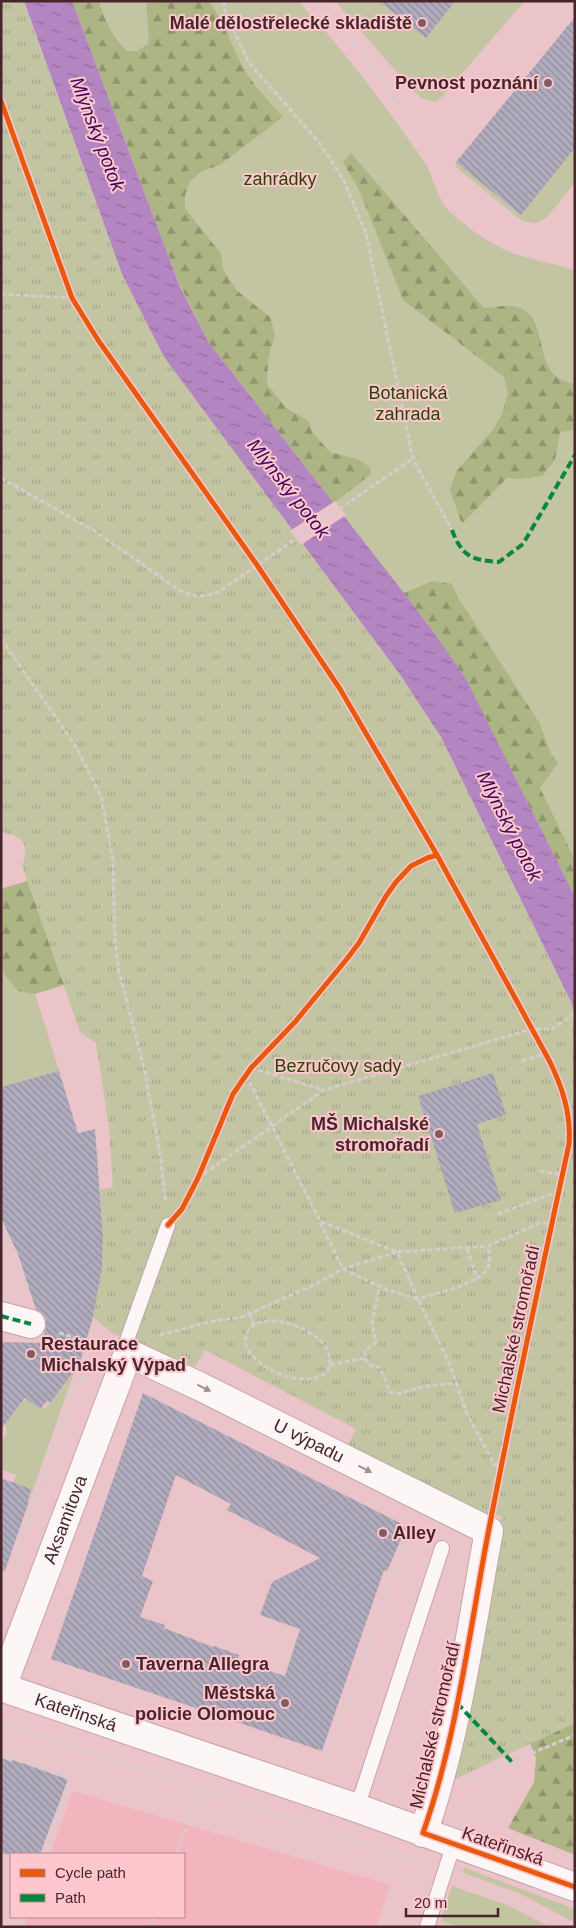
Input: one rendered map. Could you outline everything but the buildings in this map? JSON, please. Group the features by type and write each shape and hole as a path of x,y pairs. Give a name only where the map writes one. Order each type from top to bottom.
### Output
{"street":[{"path":"1,1316 42,1328"},
{"name":"U výpadu","path":"128,1353 201,1387 489,1531"},
{"name":"Aksamitova","path":"1,1687 128,1353"},
{"name":"Michalské stromořadí","path":"423,1833 437,1791 457,1703 489,1531"},
{"name":"Kateřinská","path":"1,1687 356,1808 575,1887"}],"lane":[{"path":"128,1353 127,1340 168,1225"},
{"path":"356,1808 442,1548"},
{"path":"427,1927 454,1843"}],"path":[{"path":"224,1 225,12 249,63 318,141 342,179 366,233 413,459 452,530"},
{"path":"317,1 367,60 436,156"},
{"path":"69,288 77,306"},
{"path":"1,294 72,298"},
{"path":"1,478 89,527 179,590 199,596 213,594 413,459"},
{"path":"251,557 262,574"},
{"path":"1,639 75,745 101,796 113,860 115,941 119,972 140,1048 155,1124 168,1225"},
{"path":"198,1178 324,1090 532,1029 552,1029 575,1013"},
{"path":"527,1021 536,1037"},
{"path":"541,1046 550,1062"},
{"path":"522,1061 546,1054"},
{"path":"242,1081 257,1061"},
{"path":"251,1068 324,1090"},
{"path":"246,1075 343,1269 379,1287 418,1299 459,1288 484,1274 488,1270 488,1246"},
{"path":"557,1199 564,1167"},
{"path":"194,1186 201,1170"},
{"path":"540,1171 562,1175"},
{"path":"498,1214 559,1191"},
{"path":"320,1221 397,1252 450,1365 467,1414 494,1464 502,1468"},
{"path":"158,1335 250,1314 316,1284 343,1269 397,1252 488,1246 540,1223 552,1223"},
{"path":"1,1227 17,1263 28,1296"},
{"path":"467,1248 477,1278"},
{"path":"379,1287 372,1324 376,1342 365,1351 365,1358 367,1363 373,1367 380,1366 390,1392 398,1394 426,1386 457,1383"},
{"path":"250,1314 254,1326"},
{"path":"270,1321 289,1324 315,1337 325,1347 329,1355 330,1365 325,1374 315,1378 298,1380 278,1374 257,1361 248,1348 245,1337 254,1326 270,1321"},
{"path":"42,1328 88,1342"},
{"path":"98,1352 101,1346"},
{"path":"330,1365 365,1358"},
{"path":"14,1565 74,1386 94,1366"},
{"path":"500,1476 504,1458"},
{"path":"324,1764 408,1534 409,1523"},
{"path":"47,1657 47,1669 51,1671"},
{"path":"1,1726 8,1726 428,1868"},
{"path":"437,1791 452,1788 575,1735"},
{"path":"1,1754 70,1779 46,1853"},
{"path":"177,1853 199,1790"},
{"path":"470,1883 540,1913 566,1927"}],"shaded area":[{"path":"73,1791 390,1885 376,1927 24,1927 28,1918 185,1918 185,1853 50,1853"}],"green space":[{"name":"Bezručovy sady","path":"1,1 24,1 122,274 164,357 401,676 441,737 575,1010 575,1723 453,1780 482,1615 502,1517 491,1513 485,1514 347,1447 356,1429 205,1350 195,1367 112,1333 93,1317 102,1268 103,1237 100,1189 113,1187 109,1127 96,1043 80,1032 22,866 25,847 20,839 3,832 1,827"},
{"name":"Botanická zahrada","path":"72,1 298,1 348,58 394,119 427,166 441,199 449,211 490,242 505,250 575,270 575,897 466,679 404,593 209,343 180,287"},
{"path":"72,1 99,1 106,22 117,40 127,51 137,51 148,44 147,1 209,1 220,18 245,71 283,117 220,165 202,171 190,182 185,195 185,208 221,254 223,269 236,290 270,317 275,334 268,360 267,384 286,408 309,421 312,432 330,452 357,459 370,467 371,474 334,503 209,343 178,281"},
{"path":"335,1 525,1 437,102 423,99 413,91"},
{"path":"575,148 575,183 546,218 536,223 525,222 517,217 455,166 456,162 521,214"},
{"path":"351,153 484,308 504,306 519,308 529,313 539,333 549,368 559,378 575,384 575,430 560,432 555,460 542,476 519,479 507,478 462,524 450,490 456,472 494,428 502,414 508,393 504,377 403,300 360,192 343,162"},
{"path":"432,581 452,584 457,596 539,722 551,754 558,763 540,788 575,860 575,897 467,682 433,631 404,593"},
{"path":"30,880 70,1001 64,985 35,994 18,991 1,970 1,889"},
{"path":"1,889 8,905 59,1071 1,1087"},
{"path":"575,1185 575,1855 508,1828 534,1782 536,1758 519,1716"},
{"path":"75,1370 29,1501 31,1489 13,1483 16,1475 1,1469 1,1442 7,1433 5,1423 26,1398 40,1409 42,1407 45,1409"},
{"path":"465,1868 575,1910 575,1923 521,1894 464,1873 463,1869"},
{"path":"452,1886 507,1905 550,1927 458,1927 441,1921"}],"water":[{"name":"Mlýnský potok","path":"24,1 72,1 180,287 209,343 404,593 466,679 575,897 575,1010 441,737 401,676 164,357 122,274"}],"pier":[{"path":"335,501 346,515 301,545 290,531"}],"marked path":[{"path":"452,530 460,546 469,555 482,560 499,562 523,544 575,455"},
{"path":"1,1316 31,1324"},
{"path":"457,1703 512,1762"}],"cycle path":[{"path":"1,101 72,298 98,340 257,565 340,689 437,855 550,1062 559,1082 569,1122 569,1144 507,1436 461,1685 445,1760 423,1833 575,1887"},
{"path":"168,1225 182,1209 198,1178 233,1094 251,1068 295,1022 346,960 359,943 396,882 411,866 437,855"}],"place":[{"name":"Malé dělostřelecké skladiště","path":"422,23"},
{"name":"Pevnost poznání","path":"548,83"},
{"name":"MŠ Michalské stromořadí","path":"439,1134"},
{"name":"Restaurace Michalský Výpad","path":"31,1354"},
{"name":"Alley","path":"383,1533"},
{"name":"Taverna Allegra","path":"126,1664"},
{"name":"Městská policie Olomouc","path":"285,1703"}],"park label":[{"name":"zahrádky","path":"280,179"}]}
